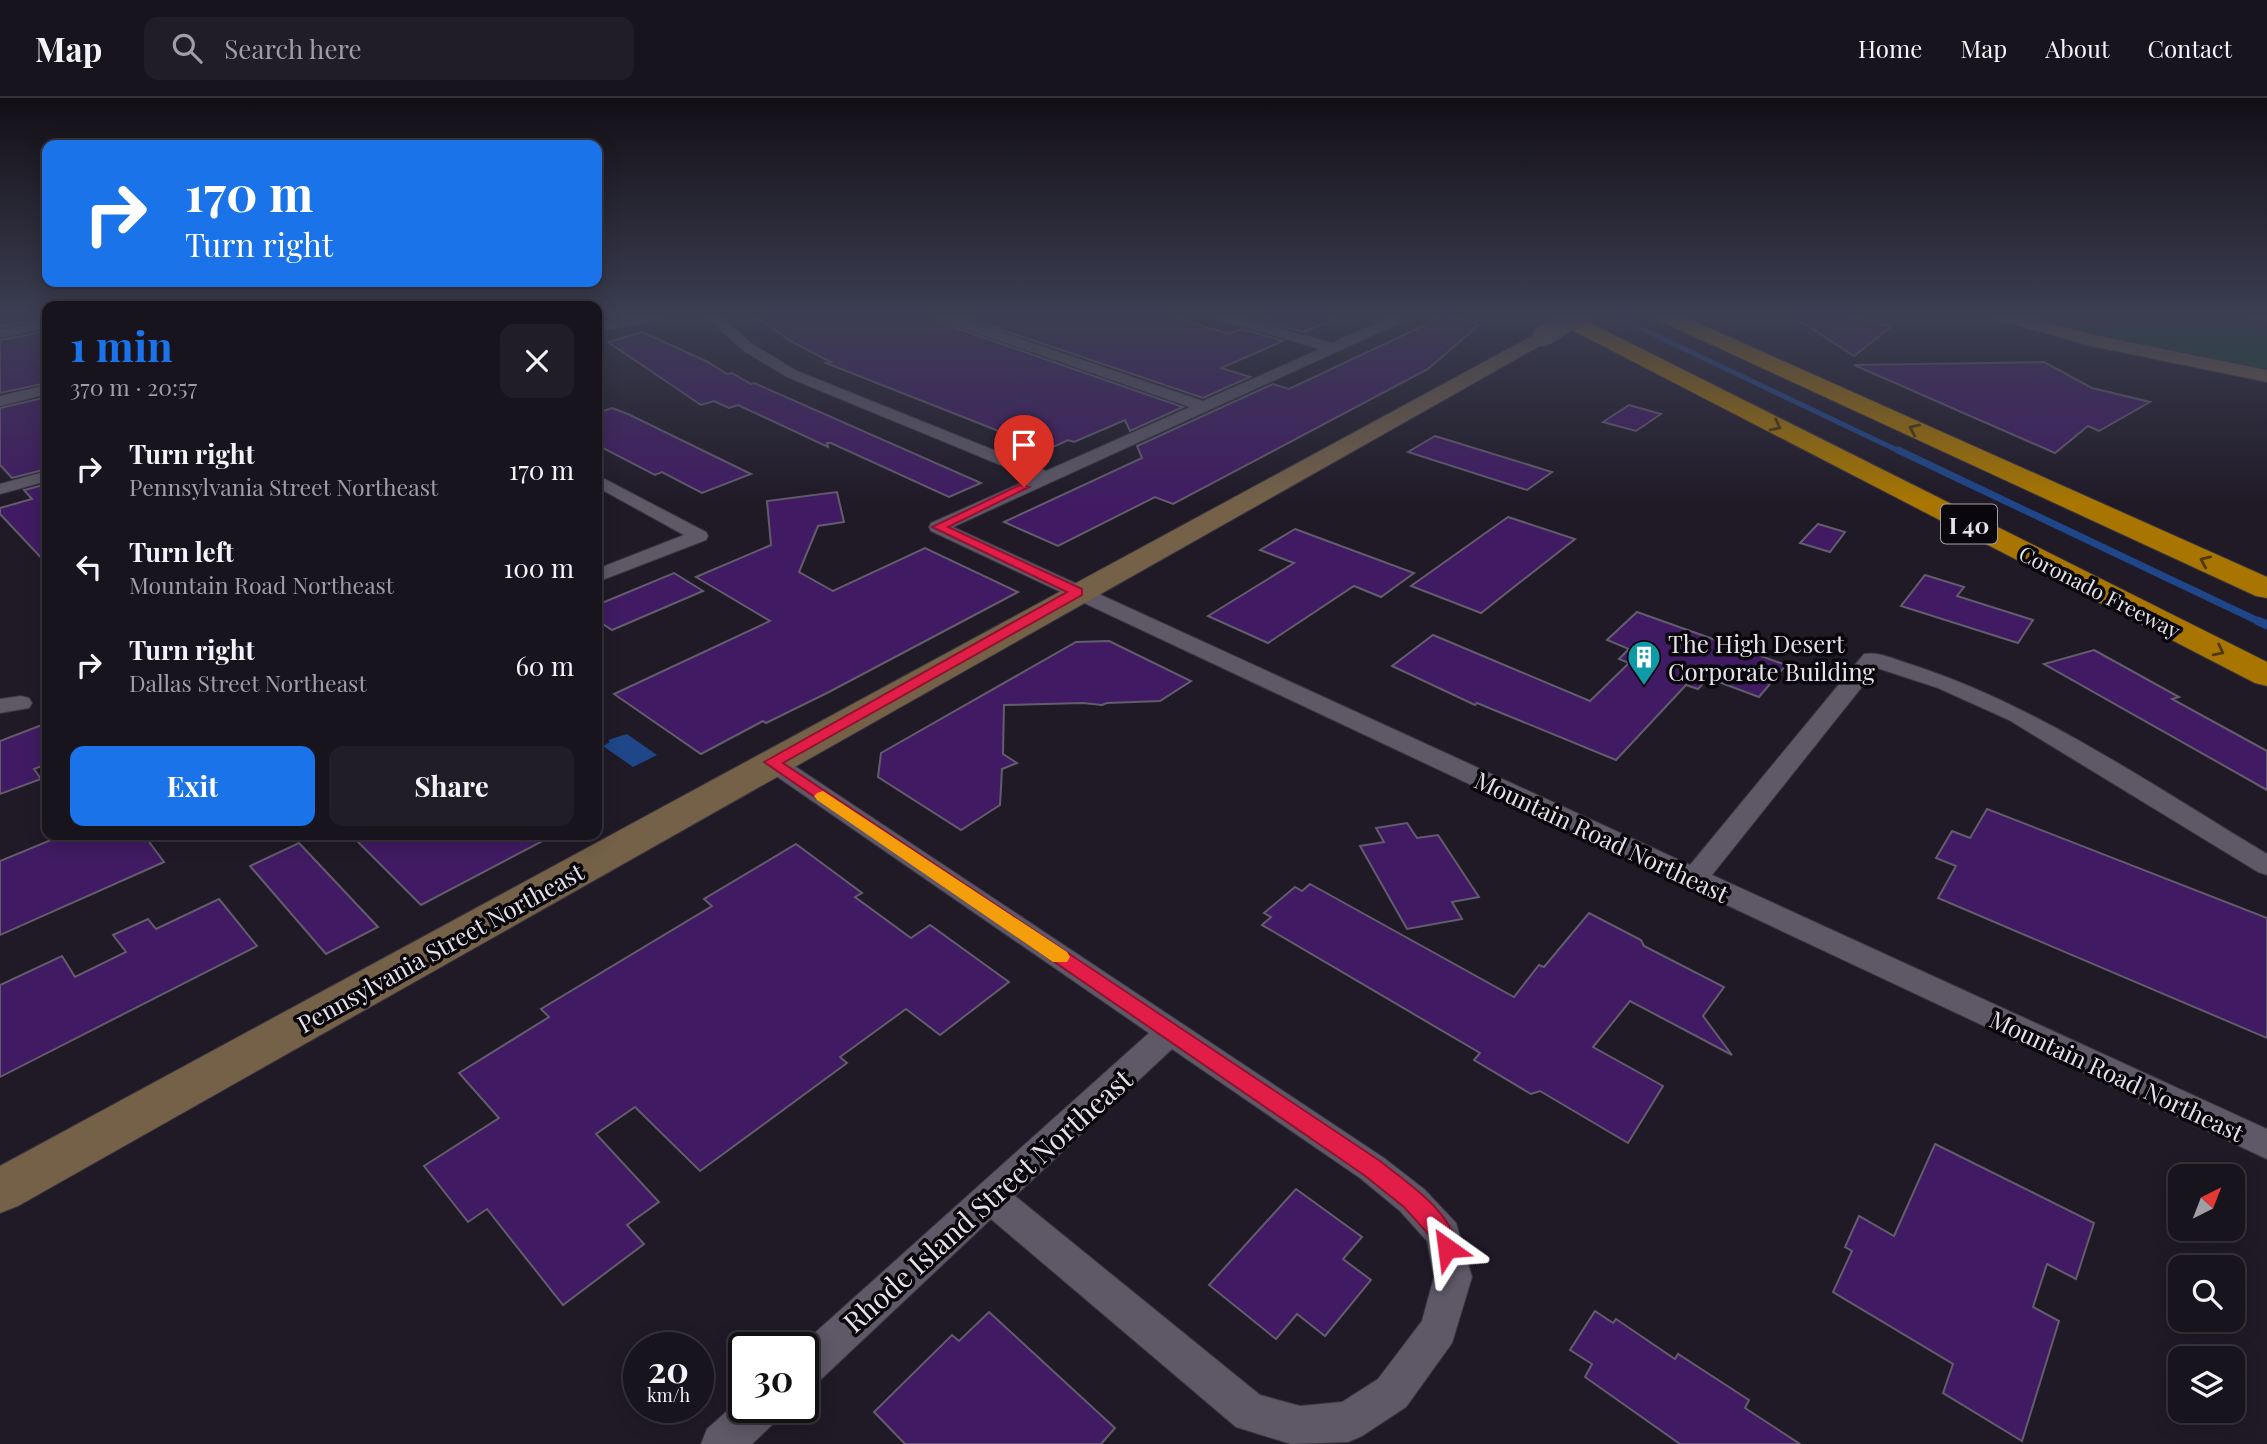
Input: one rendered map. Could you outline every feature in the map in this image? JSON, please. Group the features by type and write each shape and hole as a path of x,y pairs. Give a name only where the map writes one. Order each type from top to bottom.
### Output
{"highway":[{"name":"Coronado Freeway","path":"1658,378 2267,676"},
{"name":"I 40","path":"1801,378 2267,589"}],"street":[{"path":"803,378 1045,477 1265,378"},
{"path":"1123,378 1203,405"},
{"name":"Pennsylvania Street Northeast","path":"0,1191 1456,378"},
{"path":"0,401 42,391"},
{"path":"0,489 42,477"},
{"name":"Mountain Road Northeast","path":"1045,477 938,527 2267,1145"},
{"path":"602,483 699,536 602,574"},
{"path":"1695,879 1872,659 1945,683 2017,715 2267,866"},
{"path":"772,762 1372,1168 1412,1200 1443,1234 1452,1277 1438,1330 1392,1393 1349,1422 1300,1426 1250,1413 990,1197"},
{"name":"Rhode Island Street Northeast","path":"819,1353 1170,1032"},
{"path":"722,1444 745,1423"}],"water":[{"path":"627,734 657,755 633,767 603,746 610,742 608,740"}],"building":[{"path":"0,378 42,378 42,384 0,393"},
{"path":"661,378 740,378 981,483 949,497 831,443 827,443 828,447 738,405 729,408 714,401 701,405"},
{"path":"864,378 1099,378 1183,407 1130,431 1125,420 1074,442 1068,440 1047,450"},
{"path":"1143,378 1248,378 1203,398"},
{"path":"1313,378 1411,378 1173,504 1155,497 1058,546 1004,522 1142,458 1137,446 1273,384 1289,389"},
{"path":"1883,378 2073,378 2092,388 2150,402 2099,431 2088,426 2055,453"},
{"path":"42,398 42,470 12,478 0,465 0,408"},
{"path":"1629,405 1661,414 1636,431 1603,422"},
{"path":"612,408 628,414 751,474 702,493 662,472 655,475 602,448 602,411"},
{"path":"1435,436 1552,472 1527,490 1408,452"},
{"path":"42,485 42,559 0,514 0,508 32,499 24,490"},
{"path":"837,492 844,522 818,526 799,572 833,591 925,548 1018,592 827,693 766,723 763,721 701,754 614,694 770,621 696,577 771,545 767,501"},
{"path":"1508,517 1575,539 1481,613 1411,586"},
{"path":"1818,524 1845,532 1830,552 1800,543"},
{"path":"1295,529 1414,573 1381,597 1354,586 1268,643 1208,616 1294,563 1260,550"},
{"path":"674,573 703,591 612,630 602,623 602,603"},
{"path":"1925,575 1964,587 1957,596 2033,620 2018,643 1901,606"},
{"name":"The High Desert Corporate Building","path":"1637,612 1786,665 1759,697 1708,678 1698,689 1686,685 1616,760 1477,703 1475,705 1392,666 1433,635 1590,701 1629,663 1619,659 1629,649 1607,640"},
{"path":"1109,641 1191,681 1160,701 1102,705 1004,705 1003,754 1017,763 1002,769 1000,805 961,830 878,777 881,753 1076,642"},
{"path":"2094,650 2179,697 2172,699 2267,751 2267,790 2044,664"},
{"path":"42,725 42,766 34,769 41,779 0,794 0,741"},
{"path":"1987,809 2267,918 2267,1038 1938,898 1956,866 1936,858 1952,831 1970,838"},
{"path":"1407,823 1417,838 1438,835 1479,897 1452,902 1462,919 1407,929 1360,846 1384,842 1376,828"},
{"path":"51,840 148,840 164,862 0,935 0,861"},
{"path":"356,840 544,840 421,905"},
{"path":"299,843 378,927 326,954 250,866"},
{"path":"796,844 862,893 855,897 911,938 930,925 1009,982 940,1035 906,1009 840,1057 847,1063 700,1171 635,1107 596,1134 659,1202 627,1225 644,1244 563,1305 487,1209 468,1222 424,1166 499,1118 459,1073 549,1017 541,1009 712,906 704,899"},
{"path":"1310,884 1514,997 1539,965 1544,967 1589,913 1641,940 1644,946 1724,987 1703,1016 1732,1055 1630,1001 1593,1047 1663,1086 1628,1143 1540,1091 1531,1094 1474,1060 1480,1053 1262,925 1271,917 1264,913 1295,887 1302,891"},
{"path":"219,899 257,946 0,1077 0,985 62,956 75,977 126,952 113,935 148,919 156,929"},
{"path":"1935,1144 2094,1223 2076,1279 2047,1264 2033,1307 2059,1321 2022,1441 1943,1393 1953,1364 1833,1292 1852,1251 1845,1247 1859,1216 1894,1236"},
{"path":"1296,1189 1362,1237 1343,1259 1371,1280 1325,1336 1297,1314 1276,1339 1209,1285"},
{"path":"1595,1311 1613,1323 1616,1319 1675,1359 1678,1354 1749,1400 1745,1408 1800,1444 1680,1444 1585,1377 1592,1364 1570,1350"},
{"path":"989,1312 1115,1428 1101,1444 905,1444 874,1412 952,1335 959,1341"}],"waterway":[{"path":"1745,378 1901,452"},
{"path":"1898,450 2262,623"},
{"path":"2258,621 2267,625"}],"slow traffic":[{"path":"823,796 1060,957"}],"place":[{"name":"The High Desert Corporate Building","path":"1644,687"}],"route":[{"path":"1024,487 938,527 1077,592 772,762 1372,1168 1412,1200 1443,1234 1447,1248"}]}
